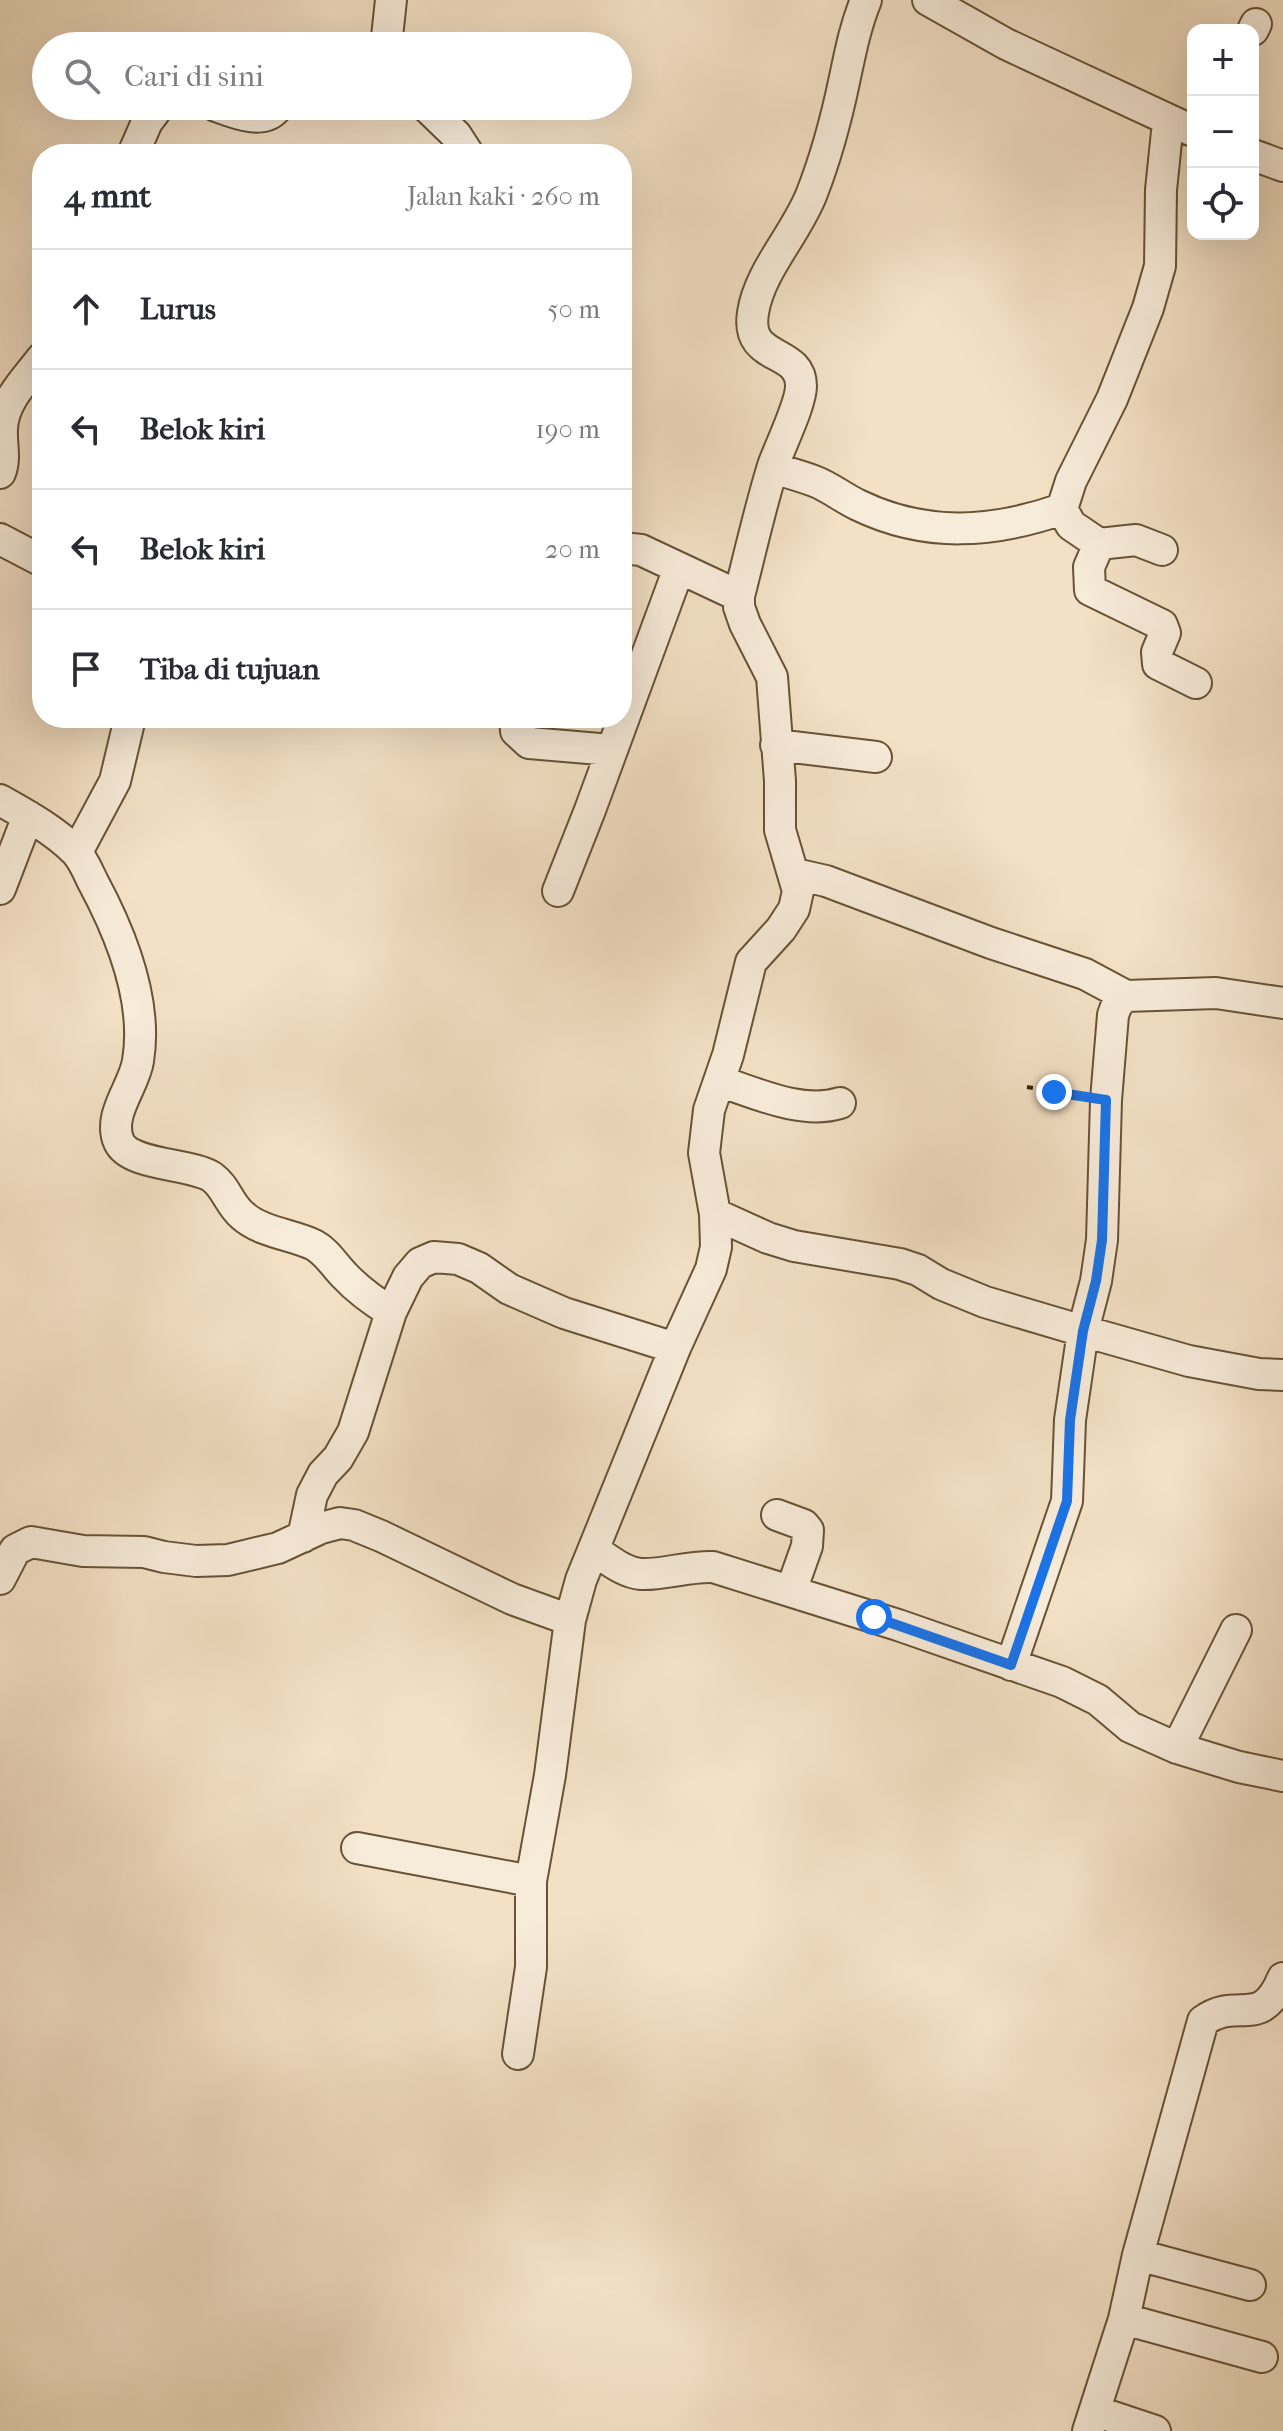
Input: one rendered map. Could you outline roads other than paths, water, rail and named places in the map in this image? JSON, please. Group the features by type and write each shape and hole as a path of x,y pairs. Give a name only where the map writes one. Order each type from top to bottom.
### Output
{"street":[{"path":"388,32 391,0"},
{"path":"518,2054 531,1967 531,1881 550,1775 570,1620 581,1580 675,1348 711,1269 716,1247 715,1214 704,1153 705,1133 751,962 781,929 794,909 798,891 780,830 780,781 772,677 745,624 739,596 773,468 801,389 800,373 791,363 772,355 756,342 751,329 753,308 767,275 795,231 827,152 853,35 866,0"},
{"path":"928,0 1006,44 1181,127 1161,190 1160,266 1148,308 1112,399 1071,481 1062,509 1071,525 1099,544 1136,540 1162,550"},
{"path":"137,144 148,120"},
{"path":"440,120 462,144"},
{"path":"1259,157 1283,166"},
{"path":"0,473 4,464 1,426 6,409 32,370"},
{"path":"773,468 815,482 858,505 910,524 958,529 991,528 1025,522 1062,509"},
{"path":"0,539 32,556"},
{"path":"1099,544 1089,567 1090,590 1162,625 1165,633 1157,652 1158,664 1196,683"},
{"path":"632,549 641,550 739,596"},
{"path":"632,694 679,568"},
{"path":"77,852 115,781 128,728"},
{"path":"516,728 529,743 611,750"},
{"path":"558,891 619,728"},
{"path":"776,745 876,757"},
{"path":"0,800 28,816 77,852 108,909 130,970 138,1010 138,1061 119,1109 115,1131 120,1145 131,1155 211,1177 222,1186 242,1216 259,1226 314,1245 325,1252 365,1296 391,1312"},
{"path":"0,889 28,816"},
{"path":"795,874 826,881 991,943 1085,974 1126,996 1216,993 1283,1003"},
{"path":"1011,1665 1067,1501 1070,1420 1083,1331 1096,1281 1102,1240 1106,1100 1113,1015 1117,1004 1126,996"},
{"path":"719,1081 800,1105 829,1106 840,1103"},
{"path":"715,1214 794,1246 909,1267 985,1302 1083,1331 1189,1361 1259,1374 1283,1375"},
{"path":"303,1537 312,1495 353,1432 391,1312 408,1277 420,1263 434,1257 458,1259 479,1268 509,1289 564,1313 675,1348"},
{"path":"777,1515 804,1525 808,1530 807,1546 791,1591"},
{"path":"0,1579 15,1550 31,1542 83,1551 144,1552 196,1561 250,1556 340,1523 354,1525 512,1599 570,1620"},
{"path":"594,1550 621,1567 640,1574 692,1566 713,1567 791,1591 1062,1682 1098,1700 1130,1727 1177,1748 1239,1767 1283,1776"},
{"path":"1177,1748 1236,1630"},
{"path":"357,1848 531,1881"},
{"path":"1155,2431 1092,2421 1124,2319 1138,2255 1203,2021 1214,2013 1256,2010 1268,2005 1283,1978"},
{"path":"1138,2255 1250,2285"},
{"path":"1124,2319 1262,2357"}]}
